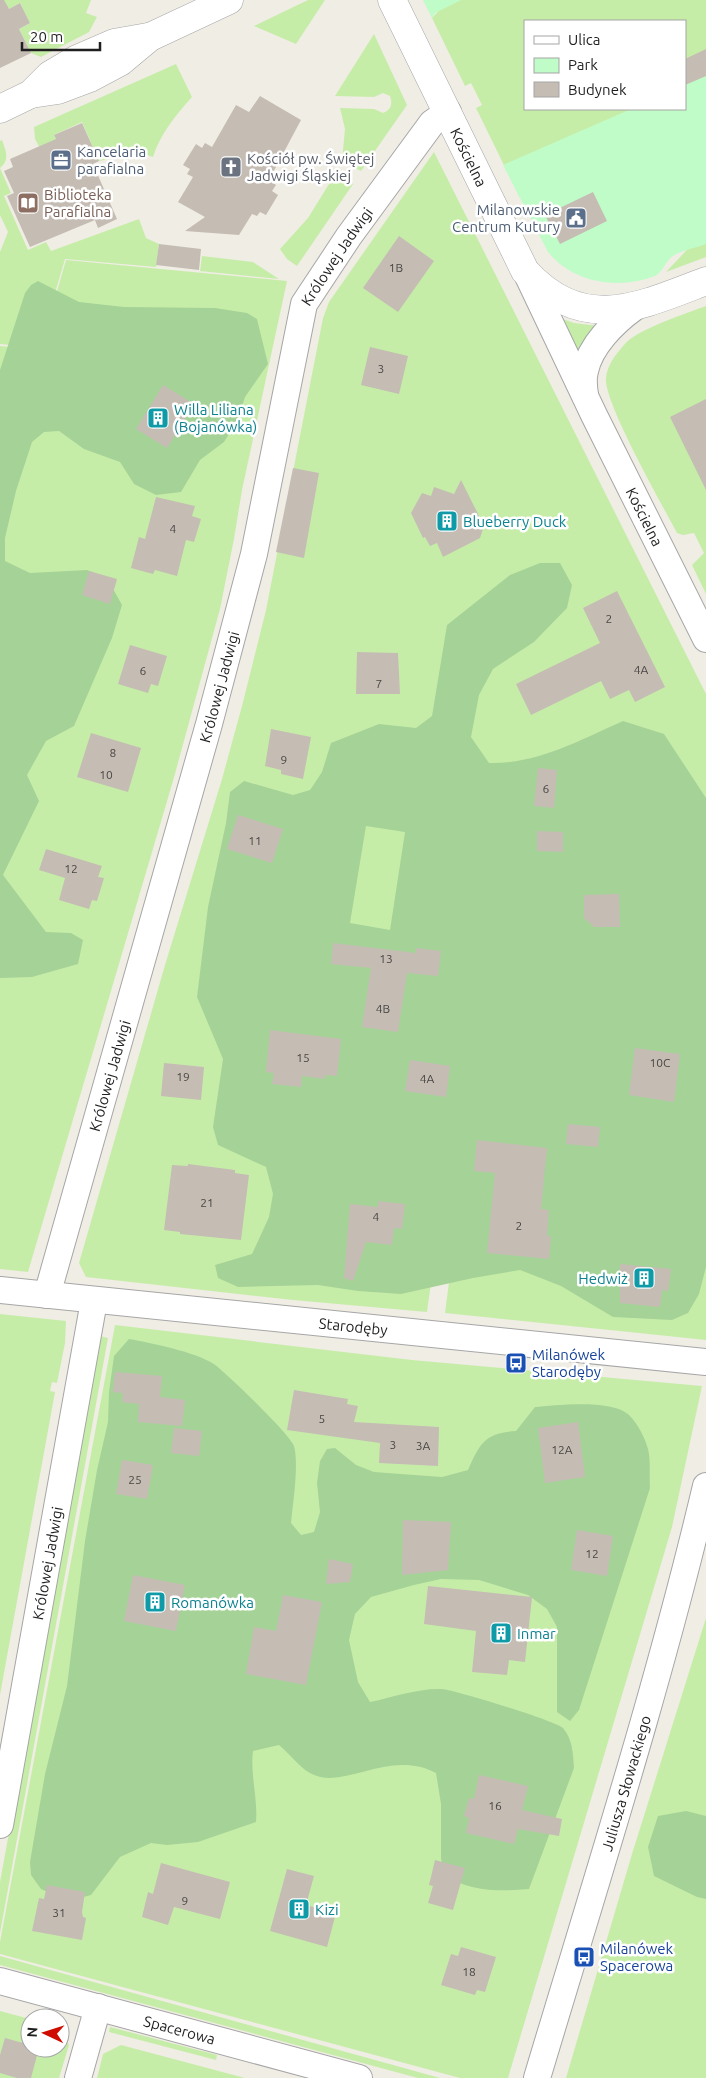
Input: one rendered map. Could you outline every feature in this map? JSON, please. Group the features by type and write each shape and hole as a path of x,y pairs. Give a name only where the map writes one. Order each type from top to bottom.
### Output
{"street":[{"path":"0,109 31,94 50,75 78,58 114,43 150,37 229,0"},
{"name":"Kościelna","path":"392,0 526,270 584,395 706,639"},
{"name":"Królowej Jadwigi","path":"47,1295 209,724 254,554 304,304 350,236 432,123 448,112"},
{"path":"526,270 540,286 572,305 598,309 635,307 706,281"},
{"name":"Kościelna","path":"584,395 584,372 593,351 623,316 635,307"},
{"name":"Starodęby","path":"0,1290 706,1362"},
{"name":"Królowej Jadwigi","path":"0,1826 94,1301"},
{"name":"Juliusza Słowackiego","path":"538,2078 696,1576 706,1486"},
{"name":"Spacerowa","path":"0,1981 359,2078"},
{"path":"78,2078 98,2007"}],"green space":[{"path":"0,0 91,0 86,13 97,17 89,32 41,57 31,53 19,29 30,23 20,3 0,14"},
{"path":"308,0 325,0 296,44 254,26"},
{"path":"423,0 461,0 435,13 432,18"},
{"path":"449,0 706,0 706,85 686,94 686,20 524,20 524,110 676,110 520,198 476,108 482,105 471,83 465,86 432,18"},
{"path":"374,34 407,105 361,171 342,161 345,129 340,108 374,109 383,113 391,106 390,96 383,93 374,97 335,96"},
{"path":"176,64 192,97 164,133 153,157 141,153 99,161 82,122 54,135 60,148 41,150 35,139 34,127"},
{"path":"706,76 706,244 673,256 655,276 626,283 611,283 583,277 558,263 548,252 503,165 629,110 686,110 686,85"},
{"path":"2,140 6,159 0,168 0,141"},
{"path":"434,152 706,694 706,1340 445,1313 468,1135 451,1137 427,1312 293,1300 86,1277 79,1263 242,706 266,610 323,318 329,302"},
{"path":"0,168 11,193 4,196 28,250 46,242 51,251 139,219 146,238 159,244 156,267 65,259 39,348 0,344 0,252 8,232 0,215"},
{"path":"334,176 353,184 297,266 287,259 280,249 308,218"},
{"path":"706,237 706,257 666,272 698,238"},
{"path":"202,256 253,262 279,279 200,271"},
{"path":"66,260 287,281 242,490 220,609 173,781 28,1272 0,1269 0,346 40,350"},
{"path":"38,281 79,302 124,307 215,308 247,313 257,319 268,364 245,397 237,421 224,442 200,460 181,492 156,495 134,484 120,462 84,449 59,431 44,432 32,442 16,491 5,538 5,561 30,573 87,570 107,578 122,605 112,638 74,726 46,741 27,775 39,801 3,875 46,932 71,933 83,940 78,964 32,977 0,978 0,370 25,293 31,285"},
{"path":"706,306 706,594 692,565 704,553 694,533 683,535 677,533 623,430 608,390 606,378 612,360 630,339 662,322"},
{"path":"560,318 574,323 598,326 580,360"},
{"path":"540,563 560,563 572,585 567,608 534,642 493,669 479,695 471,737 489,763 525,760 558,750 623,721 664,734 706,798 706,1267 699,1294 688,1313 672,1320 613,1317 561,1286 520,1270 401,1294 358,1291 318,1285 238,1287 218,1278 215,1265 252,1254 269,1217 273,1194 266,1167 218,1145 213,1127 223,1059 197,997 208,907 226,823 230,792 244,781 293,795 310,790 322,772 331,743 379,724 416,728 432,716 447,625 510,575","holes":["366,826 405,832 390,930 350,923"]},
{"path":"0,1314 66,1321 65,1343 57,1383 52,1382 50,1391 55,1392 0,1695"},
{"path":"115,1325 412,1360 702,1386 672,1527 508,2078 460,2078 0,1954 0,1942"},
{"path":"100,1336 108,1338 0,1933 0,1882"},
{"path":"129,1339 185,1352 214,1364 282,1430 294,1446 296,1473 291,1523 301,1535 314,1532 320,1512 317,1483 320,1461 327,1449 335,1448 356,1465 374,1472 442,1477 468,1470 480,1446 485,1441 497,1434 516,1431 535,1407 584,1404 611,1407 629,1415 635,1423 648,1449 650,1488 579,1710 570,1721 557,1712 557,1627 547,1609 528,1595 479,1580 441,1579 414,1585 371,1597 355,1614 349,1640 358,1682 370,1702 415,1691 442,1689 505,1706 563,1728 571,1742 574,1768 529,1889 485,1889 464,1885 444,1876 441,1858 441,1804 436,1773 418,1767 401,1765 337,1778 323,1777 310,1773 279,1745 253,1751 252,1769 256,1822 198,1842 167,1845 151,1843 120,1857 91,1895 76,1899 61,1898 41,1889 31,1875 30,1862 45,1774 67,1686 85,1541 97,1470 108,1422 109,1392 114,1356"},
{"path":"706,1618 706,2078 566,2078 632,1854"},
{"path":"686,1811 706,1816 706,1899 697,1897 654,1876 648,1847 658,1816"},
{"path":"0,1956 440,2078 418,2078 0,1965"},
{"path":"0,2011 20,2016 20,2058 65,2058 59,2078 0,2078"},
{"path":"110,2027 217,2055 216,2060 109,2032"},
{"path":"121,2045 245,2078 97,2078 103,2054"}],"building":[{"path":"0,0 4,0 9,9 20,3 30,23 19,29 31,53 0,68"},
{"path":"706,49 706,76 686,85 686,59"},
{"name":"Kościół pw. Świętej Jadwigi Śląskiej","path":"260,96 301,120 269,180 276,185 272,191 278,195 266,215 260,212 257,216 252,214 239,235 185,231 205,217 178,202 193,177 187,174 190,169 183,165 196,144 202,148 205,143 212,147 236,105 249,112"},
{"path":"82,123 99,161 93,164 117,219 98,228 95,220 30,247 7,196 14,193 4,171 13,167 10,159 56,139 54,135"},
{"name":"Milanowskie Centrum Kutury","path":"593,192 607,221 560,244 545,215"},
{"path":"399,236 434,261 398,312 363,288"},
{"path":"159,244 201,249 199,270 156,265"},
{"path":"370,347 408,356 399,394 361,385"},
{"name":"Willa Liliana (Bojanówka)","path":"163,385 194,404 167,448 136,429"},
{"path":"706,399 706,490 670,417"},
{"path":"293,468 319,473 304,558 276,552"},
{"name":"Blueberry Duck","path":"461,480 484,526 480,538 443,557 437,543 430,546 425,537 423,538 411,513 422,493 431,496 434,487 454,494"},
{"path":"156,497 195,506 192,516 201,519 194,542 186,540 177,576 155,570 153,574 131,568 139,537 145,539"},
{"path":"89,571 117,579 110,604 82,595"},
{"path":"617,591 665,687 635,702 629,690 610,699 601,681 531,715 516,684 600,643 583,608"},
{"path":"130,645 167,656 158,686 151,684 148,693 118,684"},
{"path":"357,652 398,653 400,694 356,694"},
{"path":"271,729 311,737 303,779 281,774 281,770 265,766"},
{"path":"91,733 141,748 128,792 77,777"},
{"path":"538,768 557,770 554,808 534,806"},
{"path":"238,815 283,829 272,863 227,849"},
{"path":"537,831 563,832 563,852 537,851"},
{"path":"46,849 102,866 98,877 104,878 97,901 92,900 89,909 59,900 65,878 39,870"},
{"path":"619,894 620,927 594,927 584,918 584,895"},
{"path":"333,943 416,953 416,948 441,951 438,976 407,973 398,1032 362,1027 371,968 331,964"},
{"path":"270,1030 341,1039 337,1076 325,1075 325,1079 302,1076 301,1087 272,1084 274,1073 266,1072"},
{"path":"635,1048 680,1054 674,1102 629,1095"},
{"path":"410,1060 450,1066 446,1097 405,1091"},
{"path":"164,1063 204,1067 201,1100 161,1096"},
{"path":"568,1124 600,1127 598,1147 566,1144"},
{"path":"477,1140 547,1148 541,1209 549,1210 547,1236 551,1236 549,1259 487,1253 495,1173 474,1171"},
{"path":"188,1164 235,1170 235,1173 249,1175 241,1240 180,1234 180,1232 164,1230 172,1165 188,1166"},
{"path":"378,1201 405,1204 402,1229 394,1228 392,1245 366,1242 353,1281 344,1278 350,1204 378,1207"},
{"name":"Hedwiż","path":"620,1264 671,1269 668,1291 662,1290 660,1307 620,1303"},
{"path":"115,1372 162,1376 160,1397 185,1400 182,1426 138,1422 139,1404 122,1402 123,1393 113,1392"},
{"path":"294,1390 348,1399 347,1404 358,1406 354,1422 439,1427 438,1466 379,1463 380,1443 287,1430"},
{"path":"578,1422 585,1477 545,1483 538,1428"},
{"path":"174,1428 202,1431 199,1456 171,1453"},
{"path":"122,1460 153,1465 147,1499 116,1494"},
{"path":"403,1520 451,1522 448,1570 402,1575"},
{"path":"577,1530 613,1536 607,1576 571,1570"},
{"path":"329,1559 353,1564 350,1582 326,1584"},
{"name":"Romanówka","path":"133,1575 185,1585 176,1631 124,1621"},
{"name":"Inmar","path":"428,1586 532,1597 525,1662 509,1660 507,1675 472,1672 476,1631 424,1624"},
{"path":"283,1595 322,1602 306,1685 246,1674 254,1627 276,1631"},
{"path":"479,1775 528,1786 522,1810 562,1819 559,1836 518,1829 514,1844 466,1833 469,1818 464,1816 469,1798 474,1799"},
{"path":"435,1860 465,1868 453,1910 428,1903 433,1886 429,1885"},
{"path":"161,1863 230,1882 220,1919 174,1907 168,1925 142,1917 148,1892 153,1894"},
{"name":"Kizi","path":"287,1869 314,1876 306,1905 336,1913 327,1947 270,1931"},
{"path":"47,1885 85,1892 82,1912 83,1917 86,1918 82,1940 32,1931 39,1898 44,1899"},
{"path":"461,1947 496,1957 485,1992 477,1990 475,1995 441,1985 451,1954 458,1956"},
{"path":"5,2038 20,2042 20,2058 36,2058 31,2078 17,2078 0,2073 0,2055"}],"place":[{"name":"Kancelaria parafialna","path":"61,160"},
{"name":"Kościół pw. Świętej Jadwigi Śląskiej","path":"231,167"},
{"name":"Biblioteka Parafialna","path":"28,203"},
{"name":"Milanowskie Centrum Kutury","path":"576,218"},
{"name":"Willa Liliana (Bojanówka)","path":"158,418"},
{"name":"Blueberry Duck","path":"447,521"},
{"name":"Hedwiż","path":"644,1278"},
{"name":"Milanówek Starodęby","path":"516,1363"},
{"name":"Romanówka","path":"155,1602"},
{"name":"Inmar","path":"501,1633"},
{"name":"Kizi","path":"299,1909"},
{"name":"Milanówek Spacerowa","path":"584,1957"}]}
